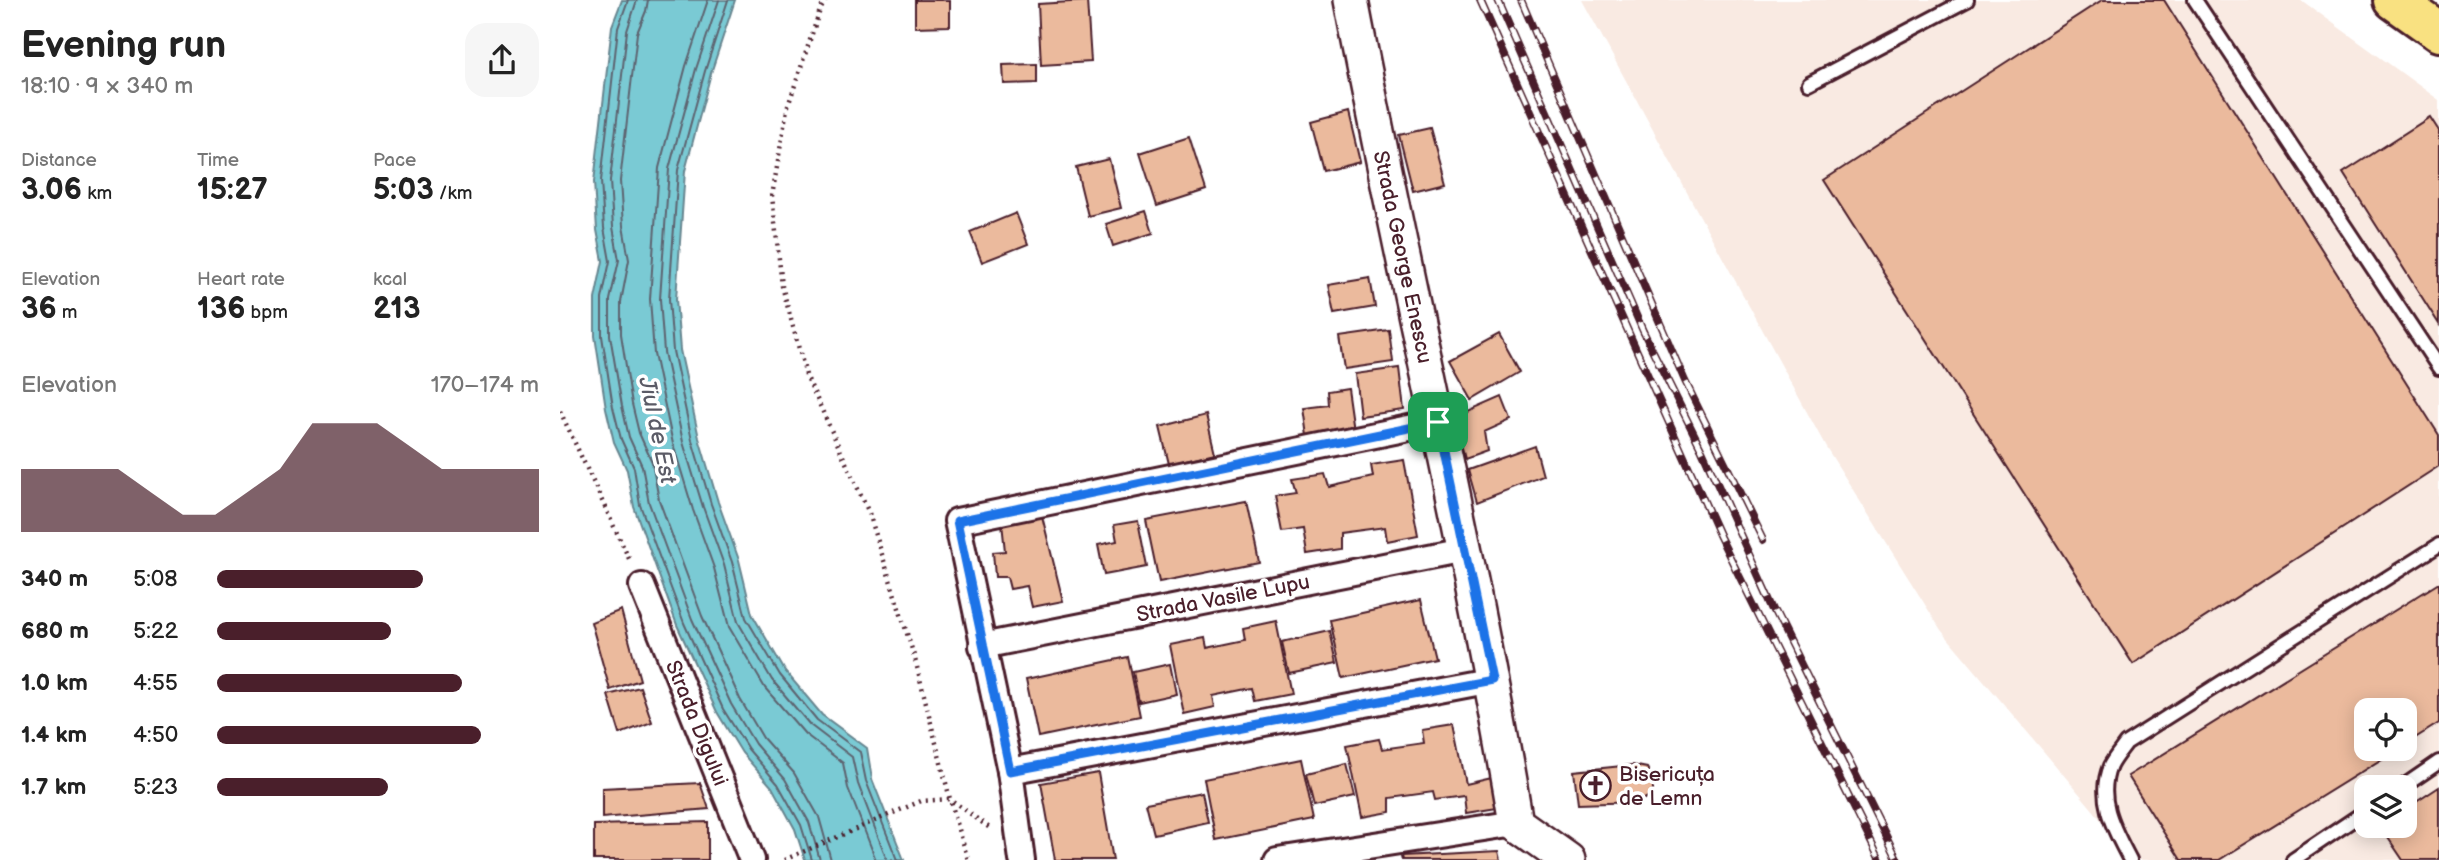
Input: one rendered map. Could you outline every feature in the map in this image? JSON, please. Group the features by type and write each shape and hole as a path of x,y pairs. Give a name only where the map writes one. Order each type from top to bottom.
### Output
{"main road":[{"path":"2394,0 2439,32"}],"street":[{"name":"Strada George Enescu","path":"1351,0 1492,680 1516,823"},
{"path":"1022,857 1010,771 957,521 1438,422"},
{"name":"Strada Vasile Lupu","path":"982,646 1464,550"},
{"name":"Strada Digului","path":"642,586 752,860"},
{"path":"1010,771 1492,680"},
{"path":"1277,860 1516,823 1568,860"}],"lane":[{"path":"1809,83 1967,0"},
{"path":"2195,0 2439,368"},
{"path":"2130,860 2106,808 2105,788 2110,765 2126,743 2439,545"},
{"path":"2417,777 2439,762"},
{"path":"2293,860 2354,819"}],"path":[{"path":"826,0 787,110 772,196 782,286 806,375 869,513 915,659 968,860"},
{"path":"560,411 642,586"},
{"path":"788,859 921,800 950,799 1022,857"}],"shaded area":[{"path":"1582,0 2301,0 2439,100 2439,860 2131,860 2094,811 1941,630 1826,447"}],"water":[{"name":"Jiul de Est","path":"622,0 735,0 711,73 685,171 676,299 680,350 699,438 739,560 752,614 785,671 822,715 867,748 872,779 904,860 805,860 795,829 772,787 742,753 717,712 677,625 634,507 627,470 614,442 606,408 595,336 595,299 603,261 597,230 594,182 612,26"}],"building":[{"path":"915,0 950,0 950,26 915,27"},
{"path":"2102,0 2164,0 2439,435 2439,466 2133,664 1824,180"},
{"path":"1087,1 1091,62 1041,65 1038,4"},
{"path":"1037,64 1037,83 1004,84 1003,65"},
{"path":"1348,112 1360,162 1324,171 1311,122"},
{"path":"2430,117 2439,131 2439,324 2343,173"},
{"path":"1430,128 1445,183 1413,191 1399,135"},
{"path":"1189,137 1206,190 1157,206 1140,153"},
{"path":"1109,159 1121,208 1088,216 1076,167"},
{"path":"1146,211 1153,233 1113,246 1106,224"},
{"path":"1016,213 1028,244 982,262 970,232"},
{"path":"1370,278 1375,307 1334,314 1328,285"},
{"path":"1389,330 1393,362 1344,369 1339,337"},
{"path":"1499,334 1520,372 1472,400 1450,361"},
{"path":"1399,368 1404,410 1360,416 1355,374"},
{"path":"1347,388 1353,430 1308,436 1304,408 1329,405 1328,391"},
{"path":"1502,397 1511,420 1484,432 1487,451 1465,459 1454,418"},
{"path":"1206,415 1215,453 1169,464 1160,427"},
{"path":"1535,446 1543,476 1477,502 1468,470"},
{"path":"1404,460 1418,535 1387,541 1385,527 1340,533 1340,549 1307,554 1303,529 1282,532 1275,496 1296,493 1292,479 1325,474 1329,487 1373,477 1371,465"},
{"path":"1246,501 1259,562 1159,582 1146,520"},
{"path":"1042,516 1063,601 1032,607 1027,586 1010,589 1007,577 995,577 993,552 1005,551 1002,523"},
{"path":"1138,521 1147,567 1104,575 1098,545 1117,541 1114,525"},
{"path":"2439,583 2439,723 2417,737 2417,698 2354,698 2354,761 2379,761 2219,860 2181,860 2128,776"},
{"path":"1421,600 1435,658 1343,678 1330,620"},
{"path":"621,610 640,680 610,690 591,622"},
{"path":"1276,621 1291,694 1255,701 1252,688 1213,696 1215,707 1184,714 1170,645 1205,638 1207,648 1245,640 1243,628"},
{"path":"1330,631 1337,663 1289,673 1282,642"},
{"path":"1128,657 1140,716 1038,737 1026,679"},
{"path":"1170,664 1176,694 1139,702 1133,672"},
{"path":"640,687 652,722 620,734 608,695"},
{"path":"1454,725 1466,784 1496,777 1503,807 1466,813 1464,796 1435,800 1433,792 1390,798 1390,812 1362,817 1347,745 1379,739 1382,749 1424,743 1422,730"},
{"path":"1301,759 1314,820 1216,840 1204,779"},
{"path":"1347,764 1355,797 1314,806 1306,774"},
{"name":"Bisericuța de Lemn","path":"1632,765 1647,768 1653,779 1653,790 1648,797 1638,802 1578,804 1574,771"},
{"path":"1098,773 1113,860 1055,860 1041,783"},
{"path":"700,783 709,809 602,818 602,788"},
{"path":"2439,787 2439,860 2403,860 2388,838 2417,838 2417,801"},
{"path":"1202,792 1208,822 1154,834 1146,803"},
{"path":"708,822 708,860 594,860 594,825"},
{"path":"1499,851 1501,860 1402,860 1401,856"}],"railway":[{"path":"1480,0 1720,537 1880,860"},
{"path":"1498,0 1643,331 1702,450 1775,612 1898,860"},
{"path":"1521,0 1685,381 1763,540"}],"place":[{"name":"Bisericuța de Lemn","path":"1596,786"}],"route":[{"path":"1438,422 1492,680 1010,771 957,521 1438,422"}]}
